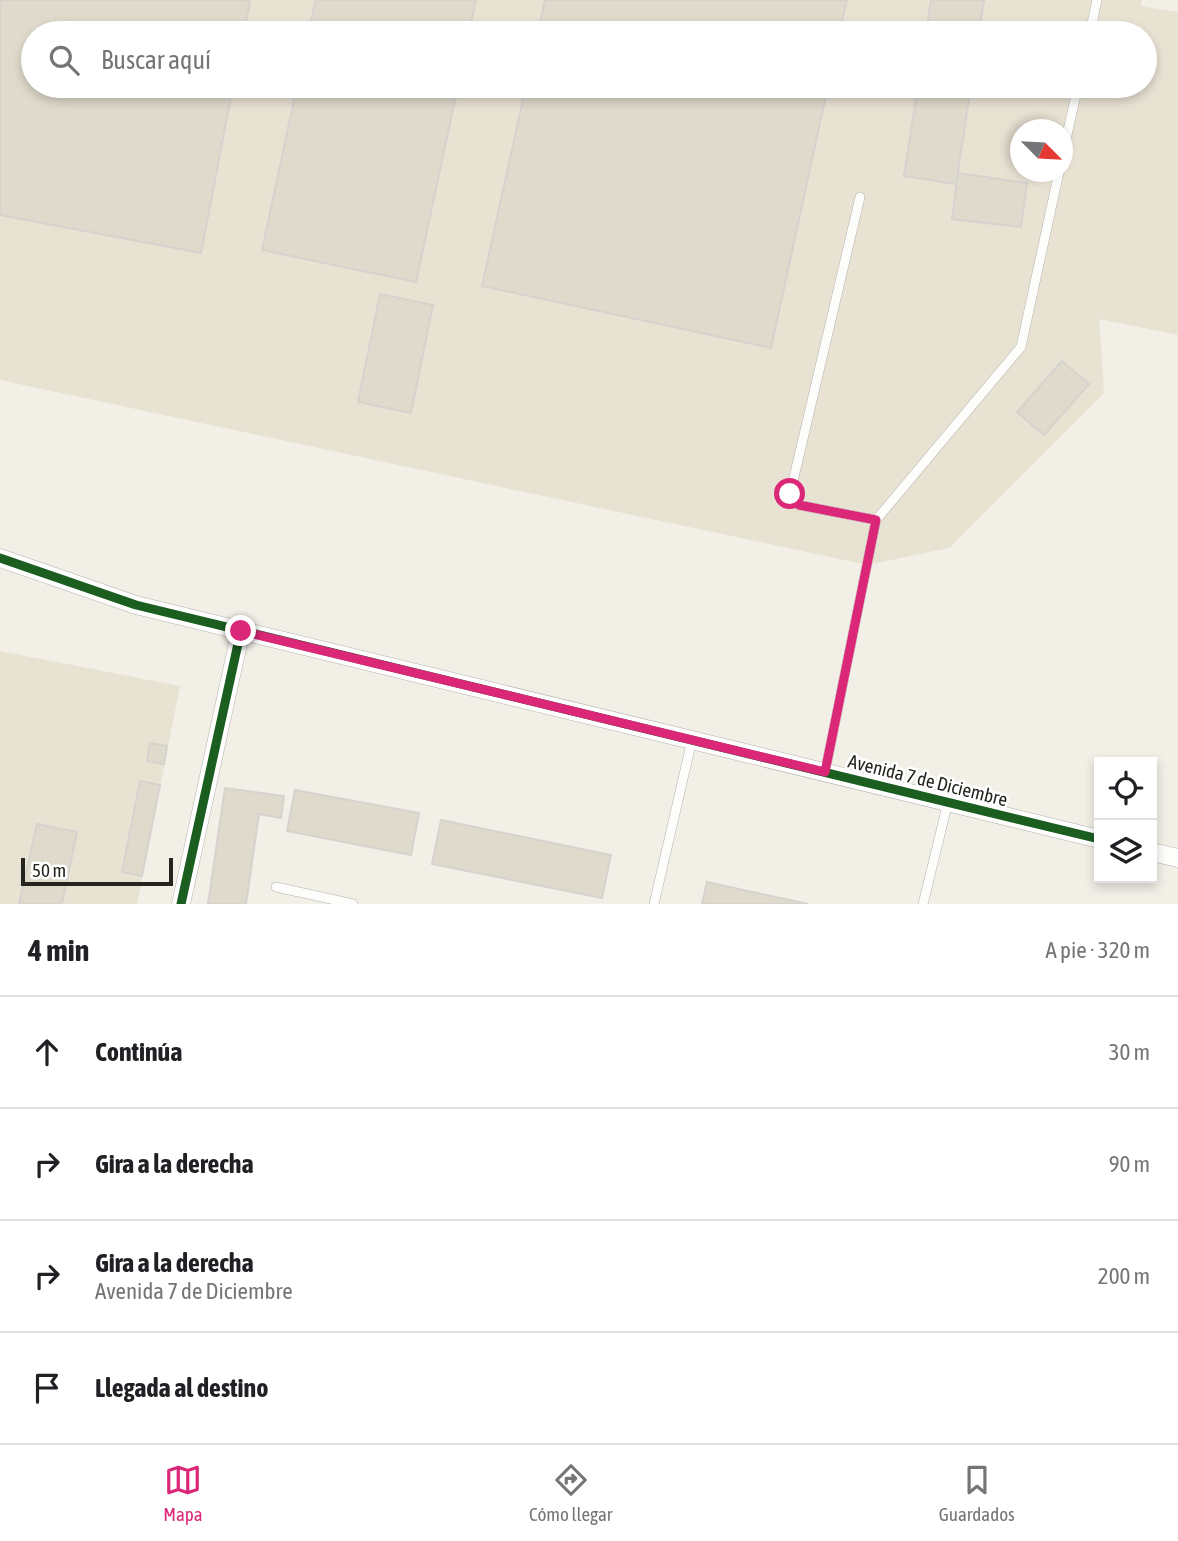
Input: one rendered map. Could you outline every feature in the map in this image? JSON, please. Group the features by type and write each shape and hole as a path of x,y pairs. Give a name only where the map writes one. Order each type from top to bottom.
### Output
{"street":[{"name":"Avenida 7 de Diciembre","path":"0,558 136,605 1094,838"},
{"path":"181,904 241,631"},
{"path":"1157,853 1178,858"}],"lane":[{"path":"1093,21 1097,0"},
{"path":"1071,119 1075,98"},
{"path":"825,772 876,520 1021,347 1057,182"},
{"path":"860,197 790,494 799,505 876,520"},
{"path":"654,904 692,740"},
{"path":"923,904 948,802"},
{"path":"276,887 353,904"}],"shaded area":[{"path":"0,0 1142,0 1141,6 1178,12 1178,335 1099,319 1104,393 949,548 867,565 0,380"},
{"path":"0,651 180,686 137,904 0,904"}],"building":[{"path":"0,0 250,0 246,21 21,21 21,98 231,98 201,253 0,215"},
{"path":"316,0 476,0 472,21 311,21"},
{"path":"545,0 847,0 842,21 541,21"},
{"path":"931,0 984,0 981,21 928,21"},
{"path":"294,98 455,98 416,282 262,250"},
{"path":"523,98 825,98 771,348 482,286"},
{"path":"916,98 969,98 956,184 904,176"},
{"path":"958,173 1027,183 1021,227 952,219"},
{"path":"380,294 433,305 411,413 358,402"},
{"path":"1062,361 1089,384 1044,435 1017,412"},
{"path":"150,743 167,746 164,764 147,761"},
{"path":"140,781 160,785 142,876 122,872"},
{"path":"225,788 284,796 281,818 259,814 246,904 208,904"},
{"path":"295,790 419,813 411,855 287,831"},
{"path":"441,820 611,855 602,898 432,864"},
{"path":"37,824 77,832 62,904 19,904"},
{"path":"707,882 808,904 702,904"}],"cycle path":[{"path":"0,558 136,605 1094,838"},
{"path":"181,904 241,630"}],"route":[{"path":"241,631 825,772 876,520 799,505 790,494"}]}
